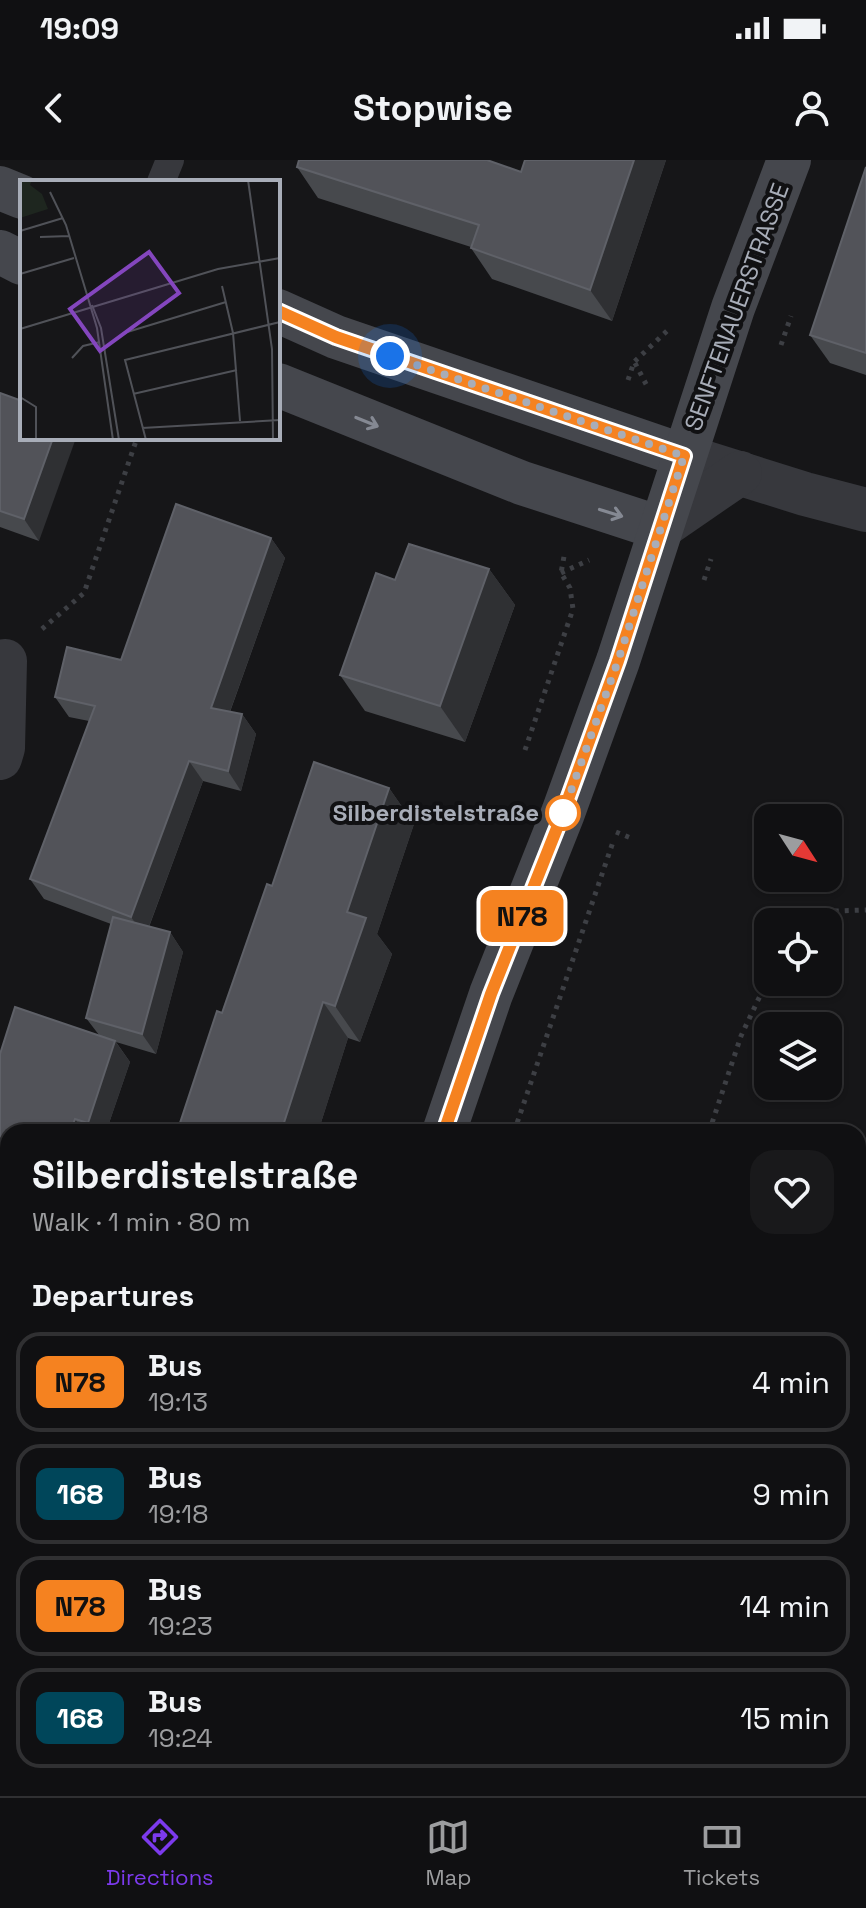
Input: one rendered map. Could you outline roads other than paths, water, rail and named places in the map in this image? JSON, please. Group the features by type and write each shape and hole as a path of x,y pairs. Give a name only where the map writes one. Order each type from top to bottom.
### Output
{"street":[{"name":"SENFTENAUERSTRASSE","path":"447,1124 491,994 563,813 618,661 733,308 789,160"},
{"path":"0,188 20,196"},
{"path":"0,252 20,262"},
{"path":"280,312 336,337 684,456 866,510"},
{"path":"280,386 522,483 660,528 740,473"},
{"path":"0,758 3,748 5,661"}],"lane":[{"path":"162,180 170,160"}],"place":[{"name":"Silberdistelstraße","path":"563,813"}]}
